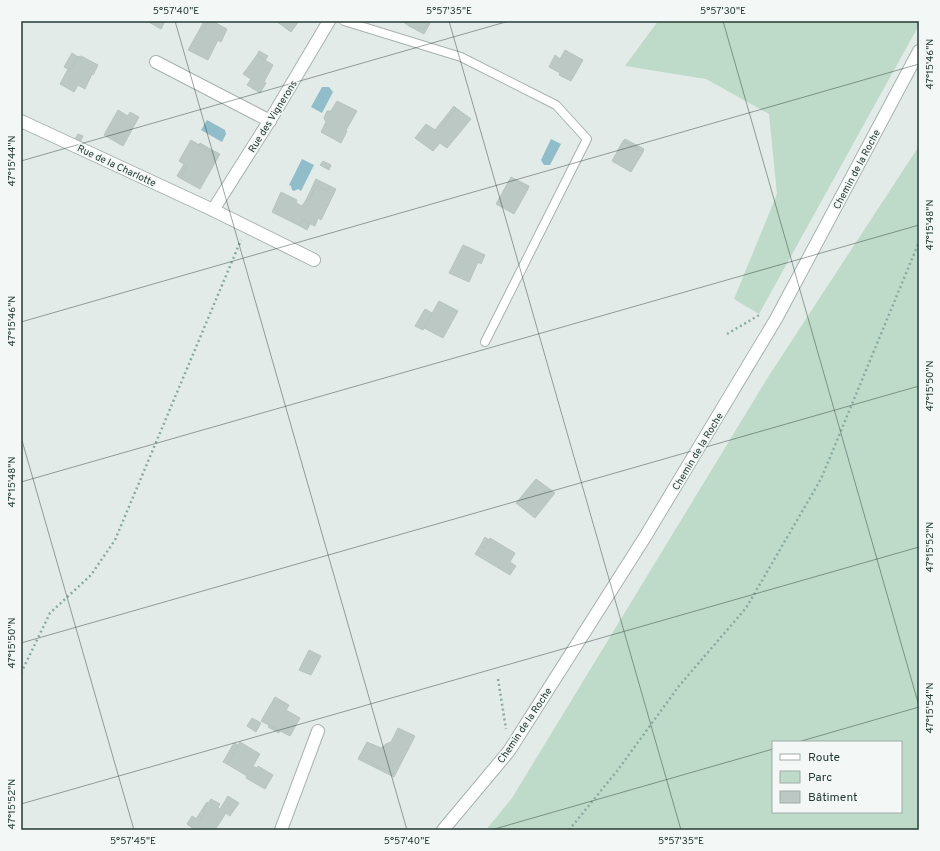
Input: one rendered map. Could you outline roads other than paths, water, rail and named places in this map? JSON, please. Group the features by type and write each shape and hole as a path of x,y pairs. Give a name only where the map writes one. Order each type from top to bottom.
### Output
{"street":[{"name":"Rue des Vignerons","path":"213,210 270,121 329,21"},
{"name":"Chemin de la Roche","path":"444,830 509,751 645,537 786,300 919,51"},
{"path":"156,62 270,121"},
{"name":"Rue de la Charlotte","path":"21,121 247,226 314,260"},
{"path":"281,830 318,731"}],"lane":[{"path":"344,21 461,57 556,105 587,139 485,342"}],"water":[{"path":"322,87 329,87 333,92 322,113 311,107"},
{"path":"207,120 225,130 226,134 222,142 201,130"},
{"path":"551,139 561,144 550,165 544,165 541,160"},
{"path":"302,159 314,165 301,191 298,189 294,191 289,185"}]}
